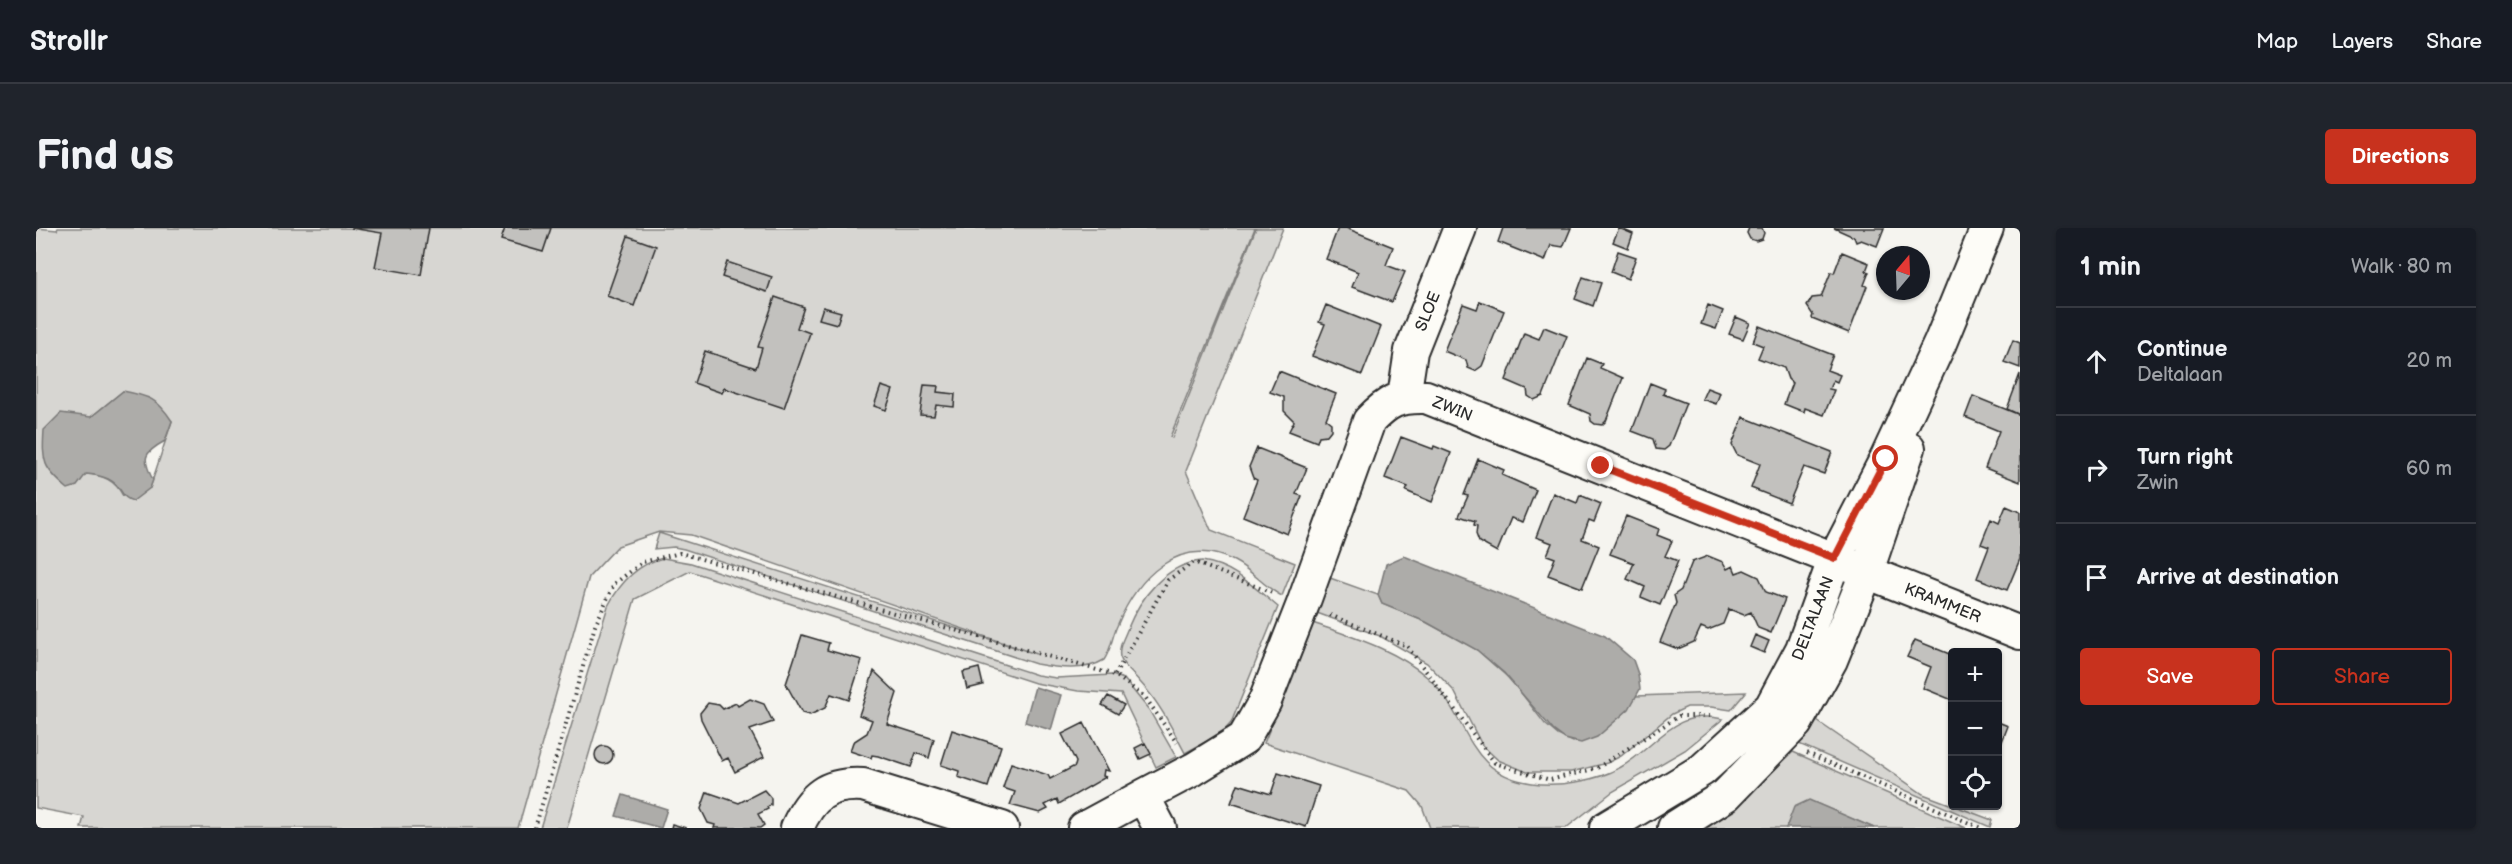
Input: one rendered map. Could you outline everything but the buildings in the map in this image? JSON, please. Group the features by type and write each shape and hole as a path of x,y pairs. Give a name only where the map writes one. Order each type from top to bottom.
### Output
{"street":[{"name":"SLOE","path":"1404,396 1411,351 1460,228"},
{"name":"DELTALAAN","path":"1606,828 1702,770 1771,706 1802,649 1835,558 1940,344 1987,228"},
{"name":"DELTALAAN","path":"1674,828 1726,795 1796,723 1831,660 1867,571 1904,464 1940,344"},
{"name":"ZWIN","path":"1404,396 1426,397 1867,571"},
{"path":"1084,828 1194,769 1244,738 1265,701 1303,604 1369,421 1384,405 1404,396"},
{"name":"KRAMMER","path":"1867,571 2020,633"},
{"path":"797,828 815,798 834,786 849,784 863,785 1002,828"},
{"path":"1143,796 1160,828"}],"path":[{"path":"535,828 595,626 614,584 643,562 680,553 1114,675 1145,697 1194,769"},
{"path":"1114,675 1168,580 1194,562 1407,646 1495,763 1550,780 1597,768 1679,716 1717,716 1752,724"},
{"path":"1779,740 1981,828"}],"shaded area":[{"path":"36,228 57,230 58,228 1255,228 1170,437 1172,438 1256,228 1283,228 1186,471 1211,530 1295,563 1282,596 1234,561 1214,554 1195,553 1178,557 1162,565 1136,592 1117,626 1104,660 1080,668 1053,667 1036,664 684,549 674,547 654,549 659,533 1036,654 691,535 659,532 618,546 589,577 518,828 81,828 84,817 36,808","holes":["123,391 172,421 150,488 123,496 112,482 103,477 85,474 80,480 91,417"]},
{"path":"123,391 140,395 157,403 172,421 165,441 152,449 147,457 147,466 153,480 150,488 133,501 125,497 112,481 86,474 77,486 68,489 53,475 46,464 43,450 44,430 61,413 91,417"},
{"path":"1404,556 1605,636 1633,660 1638,674 1640,689 1629,709 1597,737 1581,743 1565,739 1553,730 1504,673 1477,650 1426,622 1382,604 1378,595 1386,564"},
{"path":"663,558 691,563 1037,675 1056,678 1112,675 1124,679 1149,710 1176,757 1156,767 1121,694 1078,691 1035,683 690,571 635,599 567,828 540,828 608,606 630,576 645,565"},
{"path":"1202,561 1234,572 1278,607 1231,723 1222,733 1185,753 1153,698 1124,664 1120,657 1120,650 1132,618 1156,585 1176,569"},
{"path":"1330,578 1378,595 1382,604 1426,622 1477,650 1512,681 1545,724 1558,735 1573,742 1609,725 1624,713 1636,696 1746,692 1731,710 1687,707 1672,714 1621,756 1607,763 1571,772 1527,772 1498,760 1482,745 1454,691 1427,663 1380,636 1317,613"},
{"path":"1313,623 1387,651 1415,667 1441,692 1480,756 1493,768 1510,777 1532,783 1566,783 1601,776 1621,767 1678,724 1705,717 1723,719 1685,750 1612,792 1566,828 1430,828 1422,806 1409,791 1264,743"},
{"path":"1035,687 1061,695 1051,730 1025,722"},
{"path":"1817,721 1923,794 1948,803 1948,809 1799,744"},
{"path":"1793,752 1966,828 1874,828 1809,801 1792,815 1786,828 1700,828 1746,797"},
{"path":"623,795 667,809 661,828 616,816"},
{"path":"1809,800 1874,828 1786,828 1794,807"},
{"path":"1951,810 1965,810 1992,820 1990,827"}],"route":[{"path":"1601,466 1835,558 1886,459"}]}
